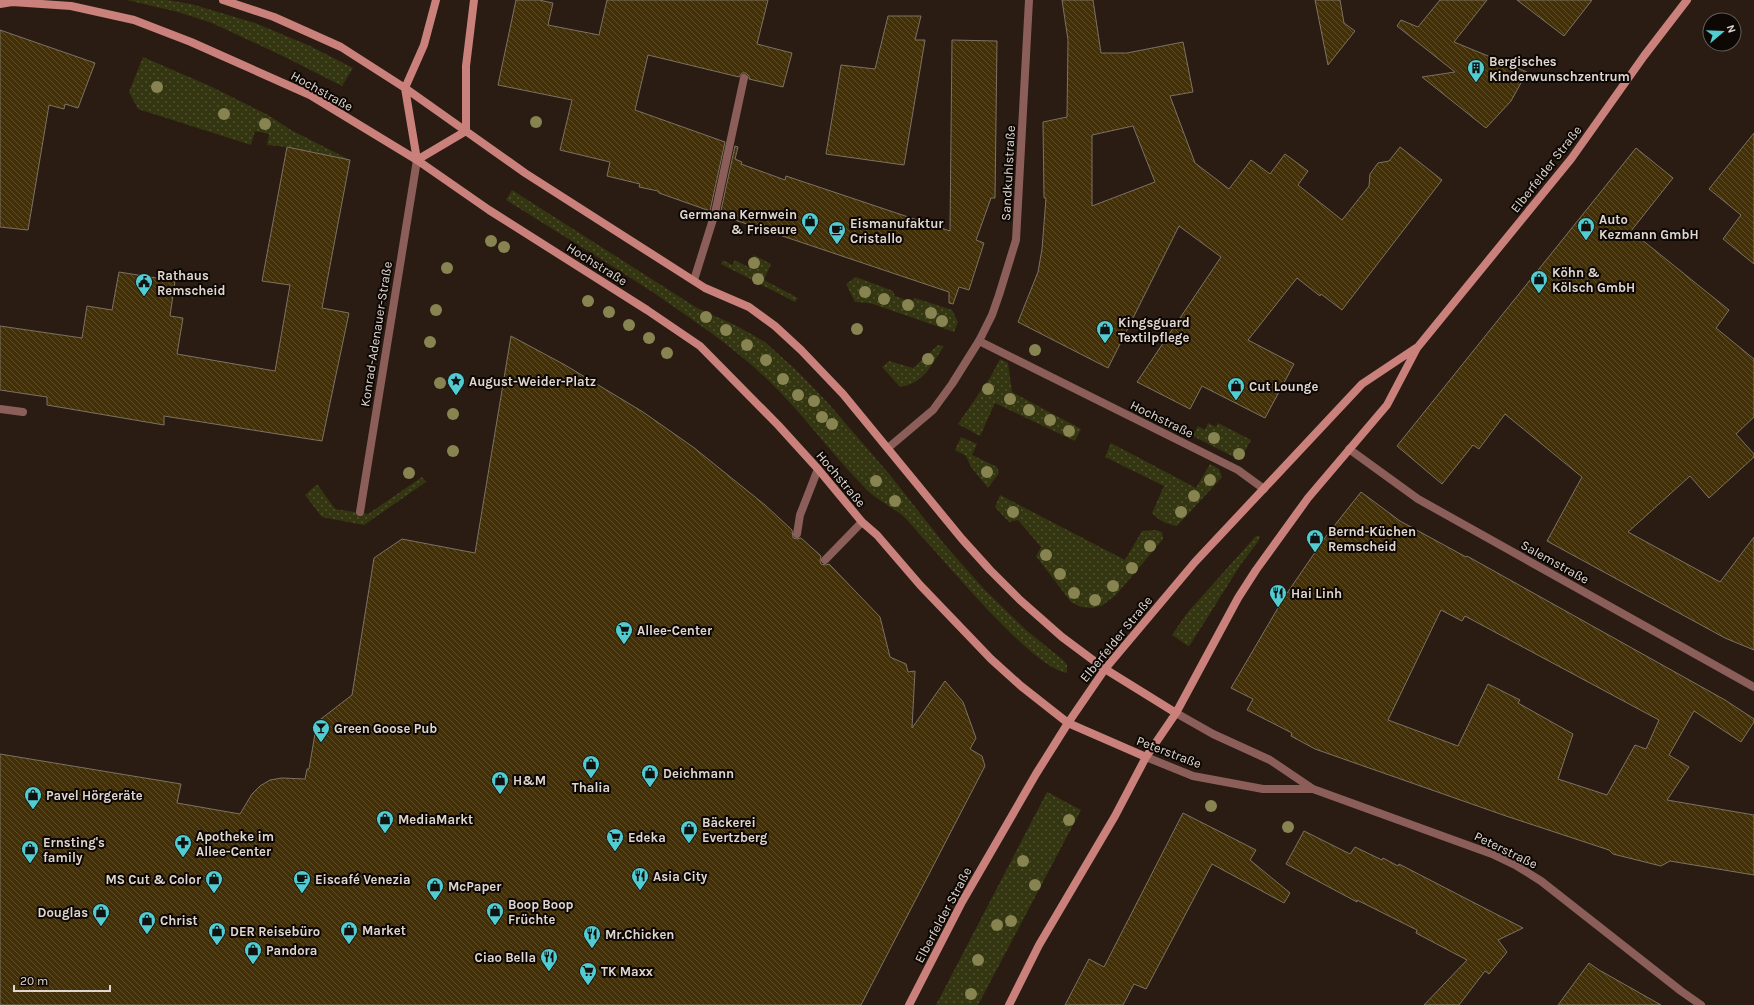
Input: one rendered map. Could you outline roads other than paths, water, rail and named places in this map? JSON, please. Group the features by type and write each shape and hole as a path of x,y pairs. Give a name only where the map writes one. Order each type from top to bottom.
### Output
{"street":[{"path":"223,0 274,17 341,47 405,88 524,173 705,288 749,307 775,326 801,350 843,394 962,539 1020,600 1062,637 1105,669 1176,713"},
{"path":"436,0 424,45 405,88 417,160 466,131"},
{"path":"466,131 466,66 474,0"},
{"name":"Sandkuhlstraße","path":"979,341 992,315 1016,240 1030,0"},
{"name":"Elberfelder Straße","path":"1009,1005 1039,945 1115,816 1146,757 1176,713 1238,598 1256,570 1308,498 1387,405 1417,348 1571,159 1644,56 1687,0"},
{"name":"Hochstraße","path":"0,4 12,2 71,6 134,20 191,42 310,95 417,160 489,210 647,310 700,346 778,425 818,469 862,522 878,535 920,585 990,659 1068,723"},
{"path":"694,280 715,213 744,78"},
{"name":"Konrad-Adenauer-Straße","path":"360,512 417,160"},
{"path":"888,448 933,410 952,384 979,341"},
{"name":"Hochstraße","path":"979,341 1238,470 1264,489"},
{"name":"Elberfelder Straße","path":"909,1005 962,902 1036,774 1068,723 1105,669 1195,562 1362,384 1417,348"},
{"path":"0,409 23,412"},
{"name":"Salemstraße","path":"1349,449 1418,499 1754,687"},
{"path":"797,534 800,514 818,469"},
{"path":"825,560 862,522"},
{"name":"Peterstraße","path":"1176,713 1214,734 1270,760 1313,789 1465,843 1517,866 1541,880 1681,992 1701,1005"},
{"name":"Peterstraße","path":"1068,723 1193,776 1263,789 1313,789"}],"place":[{"name":"Bergisches Kinderwunschzentrum","path":"1476,83"},
{"name":"Germana Kernwein & Friseure","path":"810,236"},
{"name":"Auto Kezmann GmbH","path":"1586,241"},
{"name":"Eismanufaktur Cristallo","path":"837,245"},
{"name":"Köhn & Kölsch GmbH","path":"1539,294"},
{"name":"Rathaus Remscheid","path":"144,297"},
{"name":"Kingsguard Textilpflege","path":"1105,344"},
{"name":"August-Weider-Platz","path":"456,396"},
{"name":"Cut Lounge","path":"1236,401"},
{"name":"Bernd-Küchen Remscheid","path":"1315,553"},
{"name":"Hai Linh","path":"1278,608"},
{"name":"Allee-Center","path":"624,645"},
{"name":"Green Goose Pub","path":"321,743"},
{"name":"Thalia","path":"591,779"},
{"name":"Deichmann","path":"650,788"},
{"name":"H&M","path":"500,795"},
{"name":"Pavel Hörgeräte","path":"33,810"},
{"name":"MediaMarkt","path":"385,834"},
{"name":"Bäckerei Evertzberg","path":"689,844"},
{"name":"Edeka","path":"615,852"},
{"name":"Apotheke im Allee-Center","path":"183,858"},
{"name":"Ernsting's family","path":"30,864"},
{"name":"Asia City","path":"640,891"},
{"name":"MS Cut & Color","path":"214,894"},
{"name":"Eiscafé Venezia","path":"302,894"},
{"name":"McPaper","path":"435,901"},
{"name":"Boop Boop Früchte","path":"495,926"},
{"name":"Douglas","path":"101,927"},
{"name":"Christ","path":"147,935"},
{"name":"Market","path":"349,945"},
{"name":"DER Reisebüro","path":"217,946"},
{"name":"Mr.Chicken","path":"592,949"},
{"name":"Pandora","path":"253,965"},
{"name":"Ciao Bella","path":"549,972"},
{"name":"TK Maxx","path":"588,986"}]}
